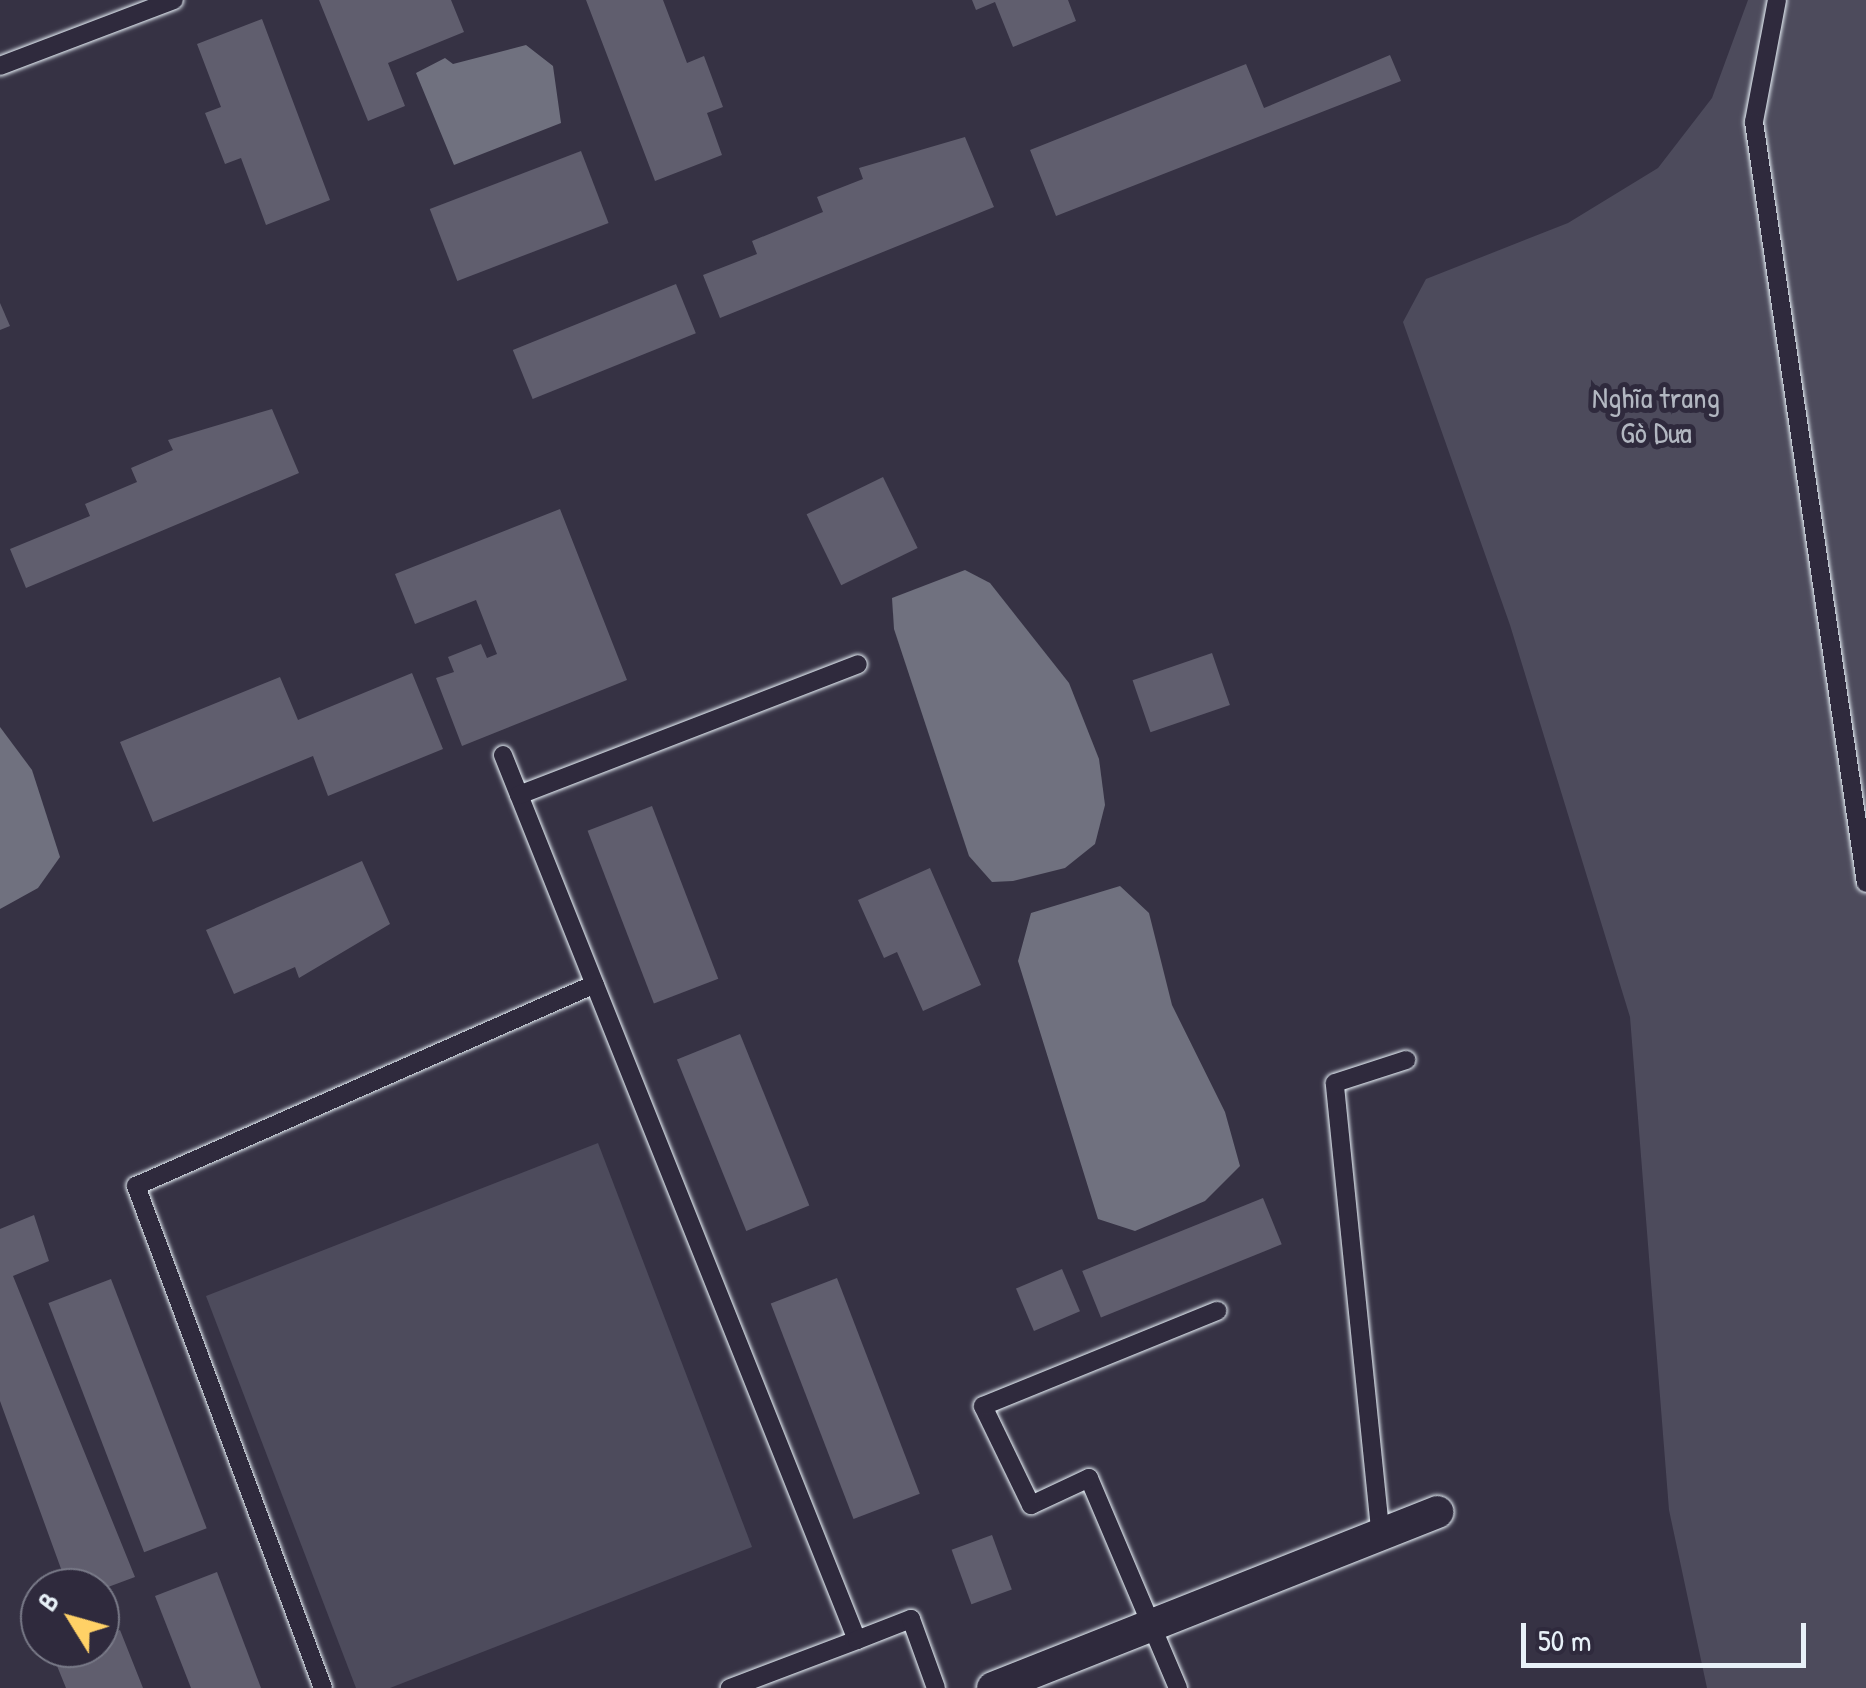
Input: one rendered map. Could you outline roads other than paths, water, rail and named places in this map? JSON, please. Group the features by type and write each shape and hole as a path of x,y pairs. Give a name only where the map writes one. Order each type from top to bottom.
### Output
{"street":[{"path":"993,1688 1380,1530 1438,1512"}],"lane":[{"path":"0,66 174,0"},
{"path":"1777,0 1754,122 1757,155 1866,883"},
{"path":"519,794 858,664"},
{"path":"503,755 857,1640"},
{"path":"323,1688 136,1186 595,984"},
{"path":"1380,1530 1335,1082 1406,1060"},
{"path":"1178,1688 1090,1478 1031,1505 983,1406 1217,1311"},
{"path":"730,1688 911,1619 936,1688"}],"water":[{"path":"526,45 553,66 561,123 454,165 416,73 445,58 453,64"},
{"path":"965,570 990,583 1069,683 1099,759 1105,805 1095,844 1065,868 1013,881 992,882 969,856 894,629 892,598"},
{"path":"0,727 32,770 60,857 38,888 0,909"},
{"path":"1120,886 1149,913 1172,1005 1225,1112 1240,1166 1205,1201 1135,1231 1098,1219 1018,961 1031,913"}],"park label":[{"name":"Nghĩa trang Gò Dưa","path":"1656,414"}]}
